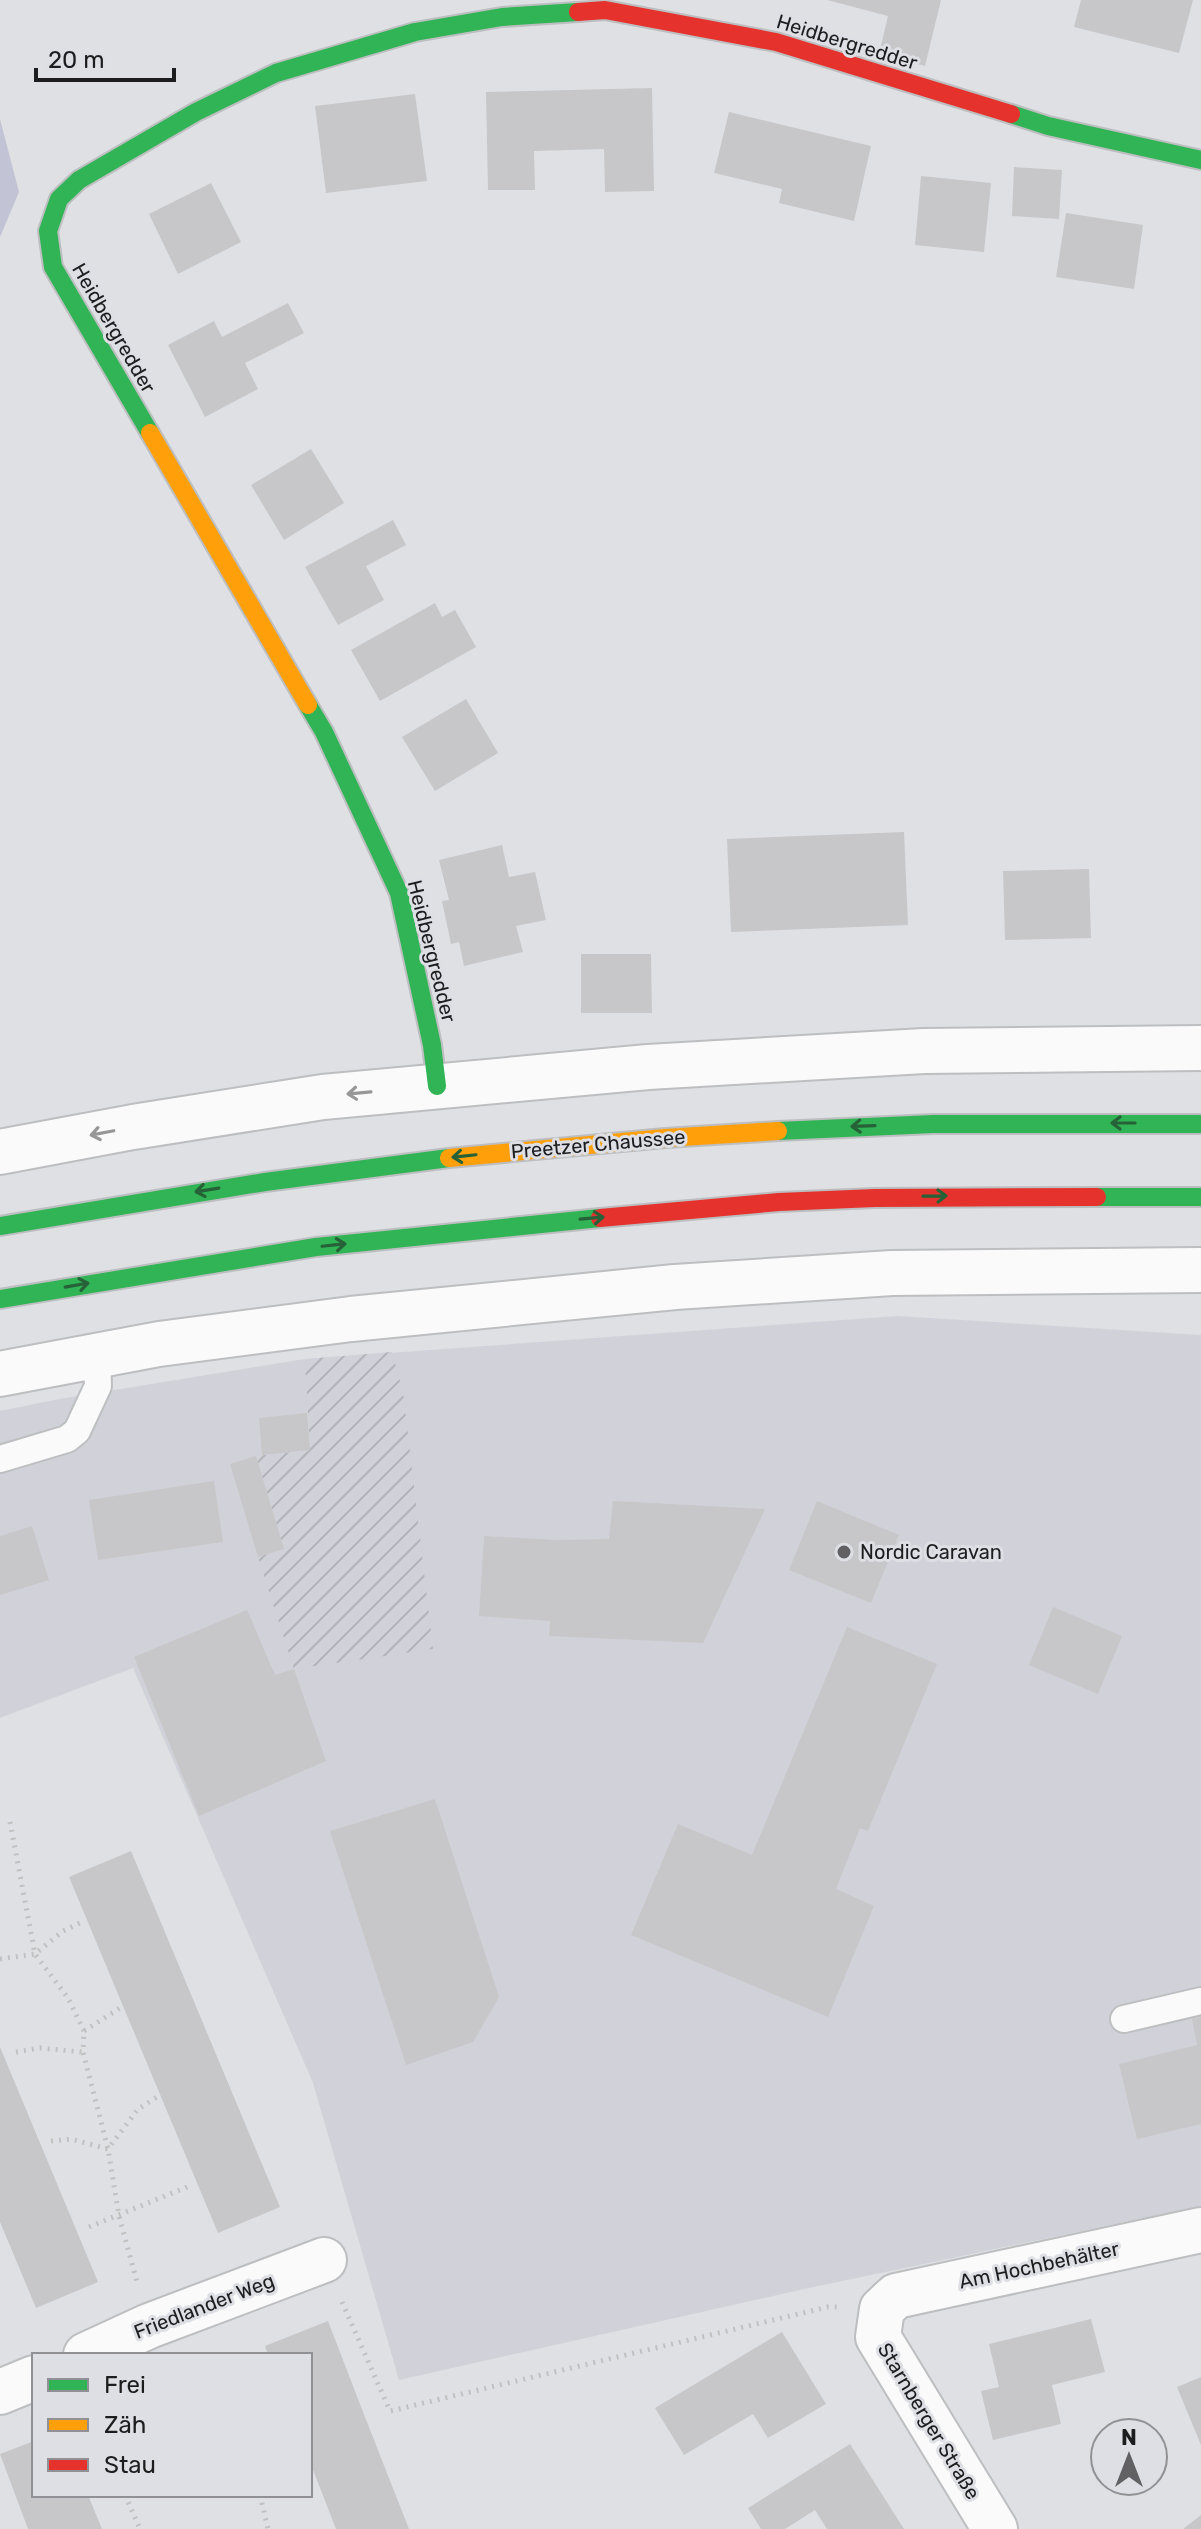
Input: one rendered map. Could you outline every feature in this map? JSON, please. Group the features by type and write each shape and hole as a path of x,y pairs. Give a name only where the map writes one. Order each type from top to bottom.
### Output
{"main road":[{"name":"Heidbergredder","path":"437,1086 432,1045 399,893 324,732 53,267 48,231 59,199 79,180 196,112 276,73 415,32 502,17 605,5 776,42 1048,126 1201,160"},
{"name":"Preetzer Chaussee","path":"0,1226 284,1178 553,1146 810,1127 962,1123 1201,1124"},
{"path":"0,1299 316,1247 733,1205 942,1196 1201,1197"}],"street":[{"path":"0,1152 323,1097 648,1067 924,1051 1201,1048"},
{"path":"0,1374 159,1344 351,1319 675,1287 892,1273 1201,1270"},
{"name":"Am Hochbehälter","path":"882,2309 896,2296 1201,2230"},
{"name":"Friedlander Weg","path":"90,2353 149,2326 324,2260"},
{"name":"Starnberger Straße","path":"882,2309 878,2337 995,2529"},
{"path":"0,2392 32,2379"}],"lane":[{"path":"0,1459 67,1439 77,1431 98,1386 97,1355"},
{"path":"1124,2019 1201,2001"}],"path":[{"path":"10,1822 35,1954 68,1998 84,2031 83,2052 108,2149 119,2216 149,2326"},
{"path":"0,1959 35,1954 63,1931 82,1922"},
{"path":"84,2031 120,2008"},
{"path":"16,2052 40,2048 83,2052"},
{"path":"108,2149 138,2109 157,2097"},
{"path":"51,2141 71,2139 108,2149"},
{"path":"89,2227 192,2185"},
{"path":"324,2260 390,2411 828,2307 882,2309"},
{"path":"126,2497 140,2529"},
{"path":"260,2497 268,2529"}],"shaded area":[{"path":"0,119 19,192 0,237"},
{"path":"898,1316 1201,1335 1201,2206 809,2288 399,2380 313,2083 133,1668 0,1718 0,1411 305,1359"},
{"path":"392,1352 403,1392 433,1649 294,1669 258,1557 284,1549 256,1456 310,1450 305,1359"}],"building":[{"path":"827,0 941,0 925,66 879,54 888,16"},
{"path":"1081,0 1193,0 1179,53 1074,27"},
{"path":"652,88 654,191 605,192 604,149 534,151 535,190 488,190 486,92"},
{"path":"415,94 427,181 326,193 315,106"},
{"path":"729,112 871,146 854,221 779,203 782,189 714,173"},
{"path":"1014,167 1062,170 1059,219 1012,216"},
{"path":"921,176 991,183 984,252 915,245"},
{"path":"211,183 241,242 178,274 149,214"},
{"path":"1066,213 1143,225 1134,289 1056,277"},
{"path":"288,303 304,333 245,363 258,389 205,417 168,345 214,321 222,337"},
{"path":"311,449 344,503 284,540 251,485"},
{"path":"393,520 406,545 366,566 384,600 338,625 305,567"},
{"path":"435,603 442,617 455,610 476,647 380,701 351,650"},
{"path":"466,699 498,753 435,791 402,737"},
{"path":"904,832 908,925 731,932 727,839"},
{"path":"502,845 509,877 535,872 546,920 516,926 523,952 464,966 459,942 451,944 442,901 449,900 439,860"},
{"path":"1089,869 1091,938 1005,940 1003,871"},
{"path":"581,954 651,954 652,1013 581,1013"},
{"path":"307,1413 310,1450 262,1455 259,1418"},
{"path":"256,1456 284,1549 258,1557 230,1464"},
{"path":"214,1481 223,1542 98,1560 89,1500"},
{"path":"613,1501 765,1509 703,1643 549,1636 550,1621 479,1616 484,1536 609,1539"},
{"name":"Nordic Caravan","path":"817,1501 899,1535 871,1603 789,1570"},
{"path":"32,1526 49,1580 0,1595 0,1536"},
{"path":"1053,1607 1122,1636 1098,1694 1029,1665"},
{"path":"247,1610 275,1675 294,1669 326,1761 199,1816 134,1657"},
{"path":"847,1627 937,1664 868,1831 860,1828 836,1889 874,1906 828,2017 631,1935 678,1824 752,1855"},
{"path":"435,1799 499,1997 473,2042 406,2065 330,1831"},
{"path":"131,1851 280,2207 218,2233 69,1877"},
{"path":"1201,2017 1201,2124 1137,2139 1119,2064 1197,2045 1192,2019"},
{"path":"0,2047 98,2282 36,2308 0,2222"},
{"path":"1091,2319 1105,2372 1052,2385 1061,2424 993,2440 981,2391 999,2387 989,2344"},
{"path":"328,2321 409,2529 336,2529 312,2467 312,2353 267,2353 265,2346"},
{"path":"782,2332 826,2404 768,2438 753,2414 684,2455 655,2408"},
{"path":"1201,2377 1201,2445 1177,2387"},
{"path":"32,2442 32,2497 89,2497 102,2529 28,2529 0,2454"},
{"path":"850,2444 904,2529 827,2529 815,2510 785,2529 761,2529 748,2508"},
{"path":"1201,2515 1201,2529 1183,2529"}],"traffic: fast":[{"path":"150,433 53,267 48,231 59,199 79,180 196,112 276,73 415,32 502,17 578,12"},
{"path":"1011,114 1048,126 1201,160"},
{"path":"308,705 324,732 399,893 432,1045 437,1086"},
{"path":"778,1131 933,1124 1201,1124"},
{"path":"0,1226 265,1182 449,1158"},
{"path":"1097,1197 1201,1197"},
{"path":"0,1299 316,1247 600,1218"}],"traffic: slow":[{"path":"150,433 308,705"},
{"path":"449,1158 778,1131"}],"traffic: jam":[{"path":"578,12 605,10 776,42 1011,114"},
{"path":"600,1218 779,1202 875,1198 1097,1197"}],"place":[{"name":"Nordic Caravan","path":"844,1552"}]}
